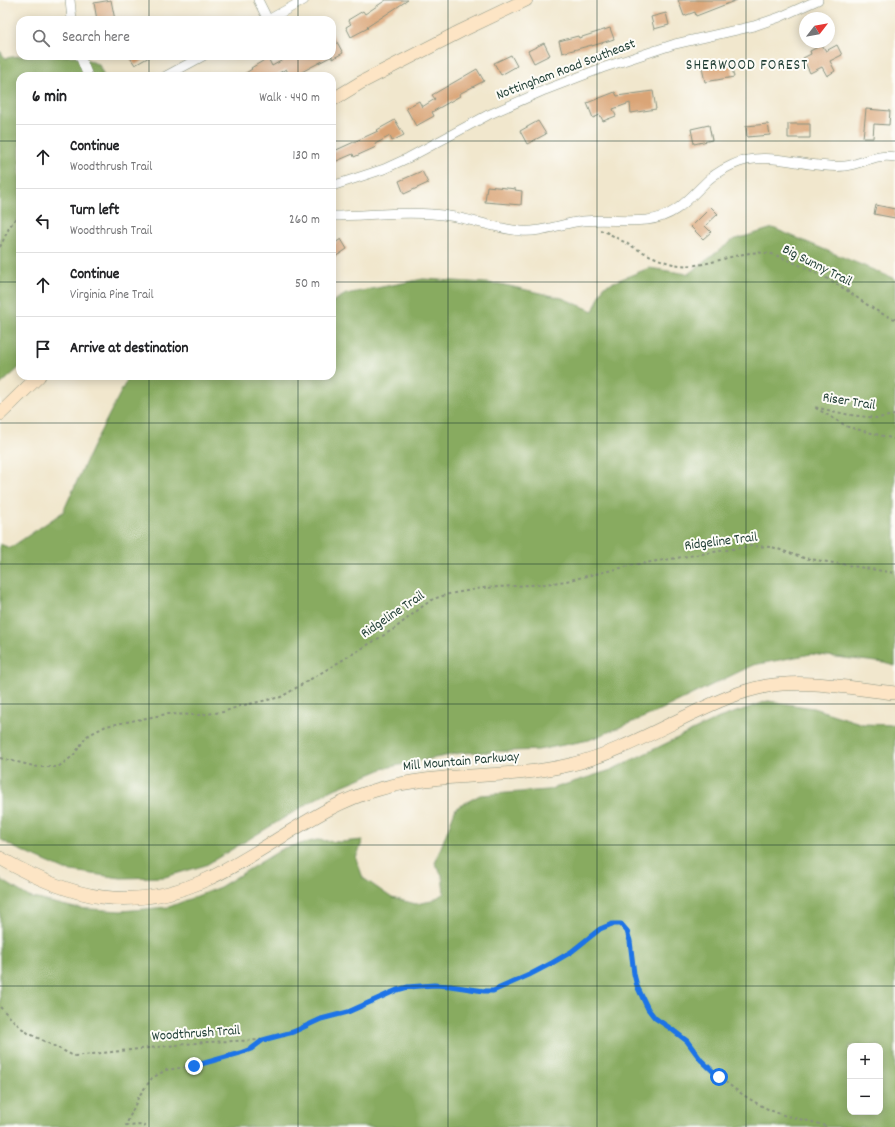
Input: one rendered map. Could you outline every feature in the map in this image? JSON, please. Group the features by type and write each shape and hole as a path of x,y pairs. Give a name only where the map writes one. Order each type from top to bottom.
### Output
{"street":[{"path":"70,0 72,16"},
{"path":"258,0 266,16"},
{"path":"275,16 304,0"},
{"path":"336,98 360,83 461,31 526,0"},
{"name":"Nottingham Road Southeast","path":"336,185 384,169 408,158 488,115 559,84 675,44 754,26 780,17 818,0"},
{"path":"82,60 86,72"},
{"path":"173,72 196,60"},
{"path":"336,216 407,213 431,214 455,217 508,230 534,231 561,224 583,221 646,220 659,218 680,207 718,172 747,159 761,158 829,166 844,166 877,156 895,156"},
{"path":"0,414 35,380"},
{"name":"Mill Mountain Parkway","path":"0,858 40,879 72,892 112,899 132,899 154,896 176,891 210,878 325,811 349,799 375,790 403,783 431,779 513,774 569,765 623,747 748,690 768,686 814,684 895,693"}],"path":[{"path":"0,247 10,226 16,218"},
{"name":"Big Sunny Trail","path":"599,230 660,259 680,265 710,263 748,252 762,252 775,255 838,285 882,314 895,319"},
{"name":"Riser Trail","path":"895,415 877,418 850,415 814,407 848,427 895,439"},
{"name":"Ridgeline Trail","path":"0,758 38,768 58,767 73,756 87,736 106,726 167,714 198,715 223,712 240,706 281,697 394,629 423,606 433,600 449,594 483,588 545,584 566,581 633,565 751,546 772,547 804,558 895,573"},
{"name":"Woodthrush Trail","path":"0,1007 28,1033 74,1056 205,1042 263,1040 293,1032 321,1019 348,1012 397,990 408,987 434,985 493,991 529,975 571,952 600,929 612,924 621,924 627,931 630,941 637,986 648,1009 655,1018 687,1041 701,1060 719,1077 762,1107 776,1113 828,1127"},
{"path":"144,1127 139,1124 132,1127 126,1125 139,1096 152,1078 166,1070 194,1066 240,1053 251,1049 263,1040"}],"green space":[{"path":"0,51 5,58 16,57 16,60 88,60 99,65 102,72 16,72 16,371 0,385"},
{"path":"773,228 895,279 895,666 885,663 811,654 753,665 652,714 589,740 538,750 460,753 385,768 327,792 206,865 165,877 121,878 65,870 13,847 0,839 0,544 10,548 63,512 92,448 127,380 336,380 336,300 346,294 423,279 500,284 562,298 593,311 604,286 649,268 688,274 733,240"},
{"path":"768,701 813,708 863,724 895,725 895,1127 0,1127 0,879 29,897 75,908 121,911 169,907 220,887 284,848 317,840 340,842 363,840 356,858 363,878 392,898 416,904 432,901 444,893 442,875 435,863 456,808 480,795 548,790 611,770 719,718"}],"building":[{"path":"111,0 114,16 96,16 94,3"},
{"path":"386,0 408,0 367,27 368,28 351,37 346,27 351,24 348,20 363,11 365,14"},
{"path":"678,0 737,0 696,16 695,12 684,16"},
{"path":"666,13 669,25 654,29 651,17"},
{"path":"610,28 614,39 562,53 559,41 578,36 579,38"},
{"path":"336,40 343,53 336,57"},
{"path":"544,43 550,55 534,63 528,51"},
{"path":"837,45 842,55 830,61 835,71 827,76 822,67 810,73 803,58 811,54 810,51 816,48 824,48 826,51 835,48"},
{"path":"511,55 517,66 501,75 494,63"},
{"path":"132,60 144,60 135,65"},
{"path":"265,60 269,60 272,66 283,60 324,60 302,72 288,72 286,69 281,72 247,72"},
{"path":"731,63 734,77 705,82 702,68"},
{"path":"477,69 484,81 459,94 460,96 432,112 434,116 416,126 406,108 419,101 422,107 435,99 432,95"},
{"path":"653,91 656,109 631,113 630,103 613,109 616,116 603,121 600,115 593,118 587,103 615,92 617,96"},
{"path":"866,109 890,111 889,125 874,124 873,138 863,138"},
{"path":"395,120 404,135 392,141 390,136 375,144 376,147 354,157 353,154 336,161 336,150 378,131 377,130"},
{"path":"538,121 546,134 527,144 520,131"},
{"path":"768,124 770,135 747,137 746,126"},
{"path":"788,124 810,124 810,138 788,138"},
{"path":"709,125 712,140 694,144 691,129"},
{"path":"422,171 428,183 404,194 399,181"},
{"path":"487,186 522,191 521,205 485,202"},
{"path":"876,205 895,209 895,218 874,214"},
{"path":"711,207 718,214 705,226 711,232 703,239 691,227"},
{"path":"341,239 347,249 336,256 336,242"}],"district":[{"name":"SHERWOOD FOREST","path":"747,66"}],"route":[{"path":"194,1066 251,1049 263,1040 293,1032 321,1019 348,1012 397,990 408,987 434,985 493,991 529,975 571,952 600,929 612,924 621,924 627,931 637,986 648,1009 655,1018 687,1041 701,1060 719,1077"}]}
